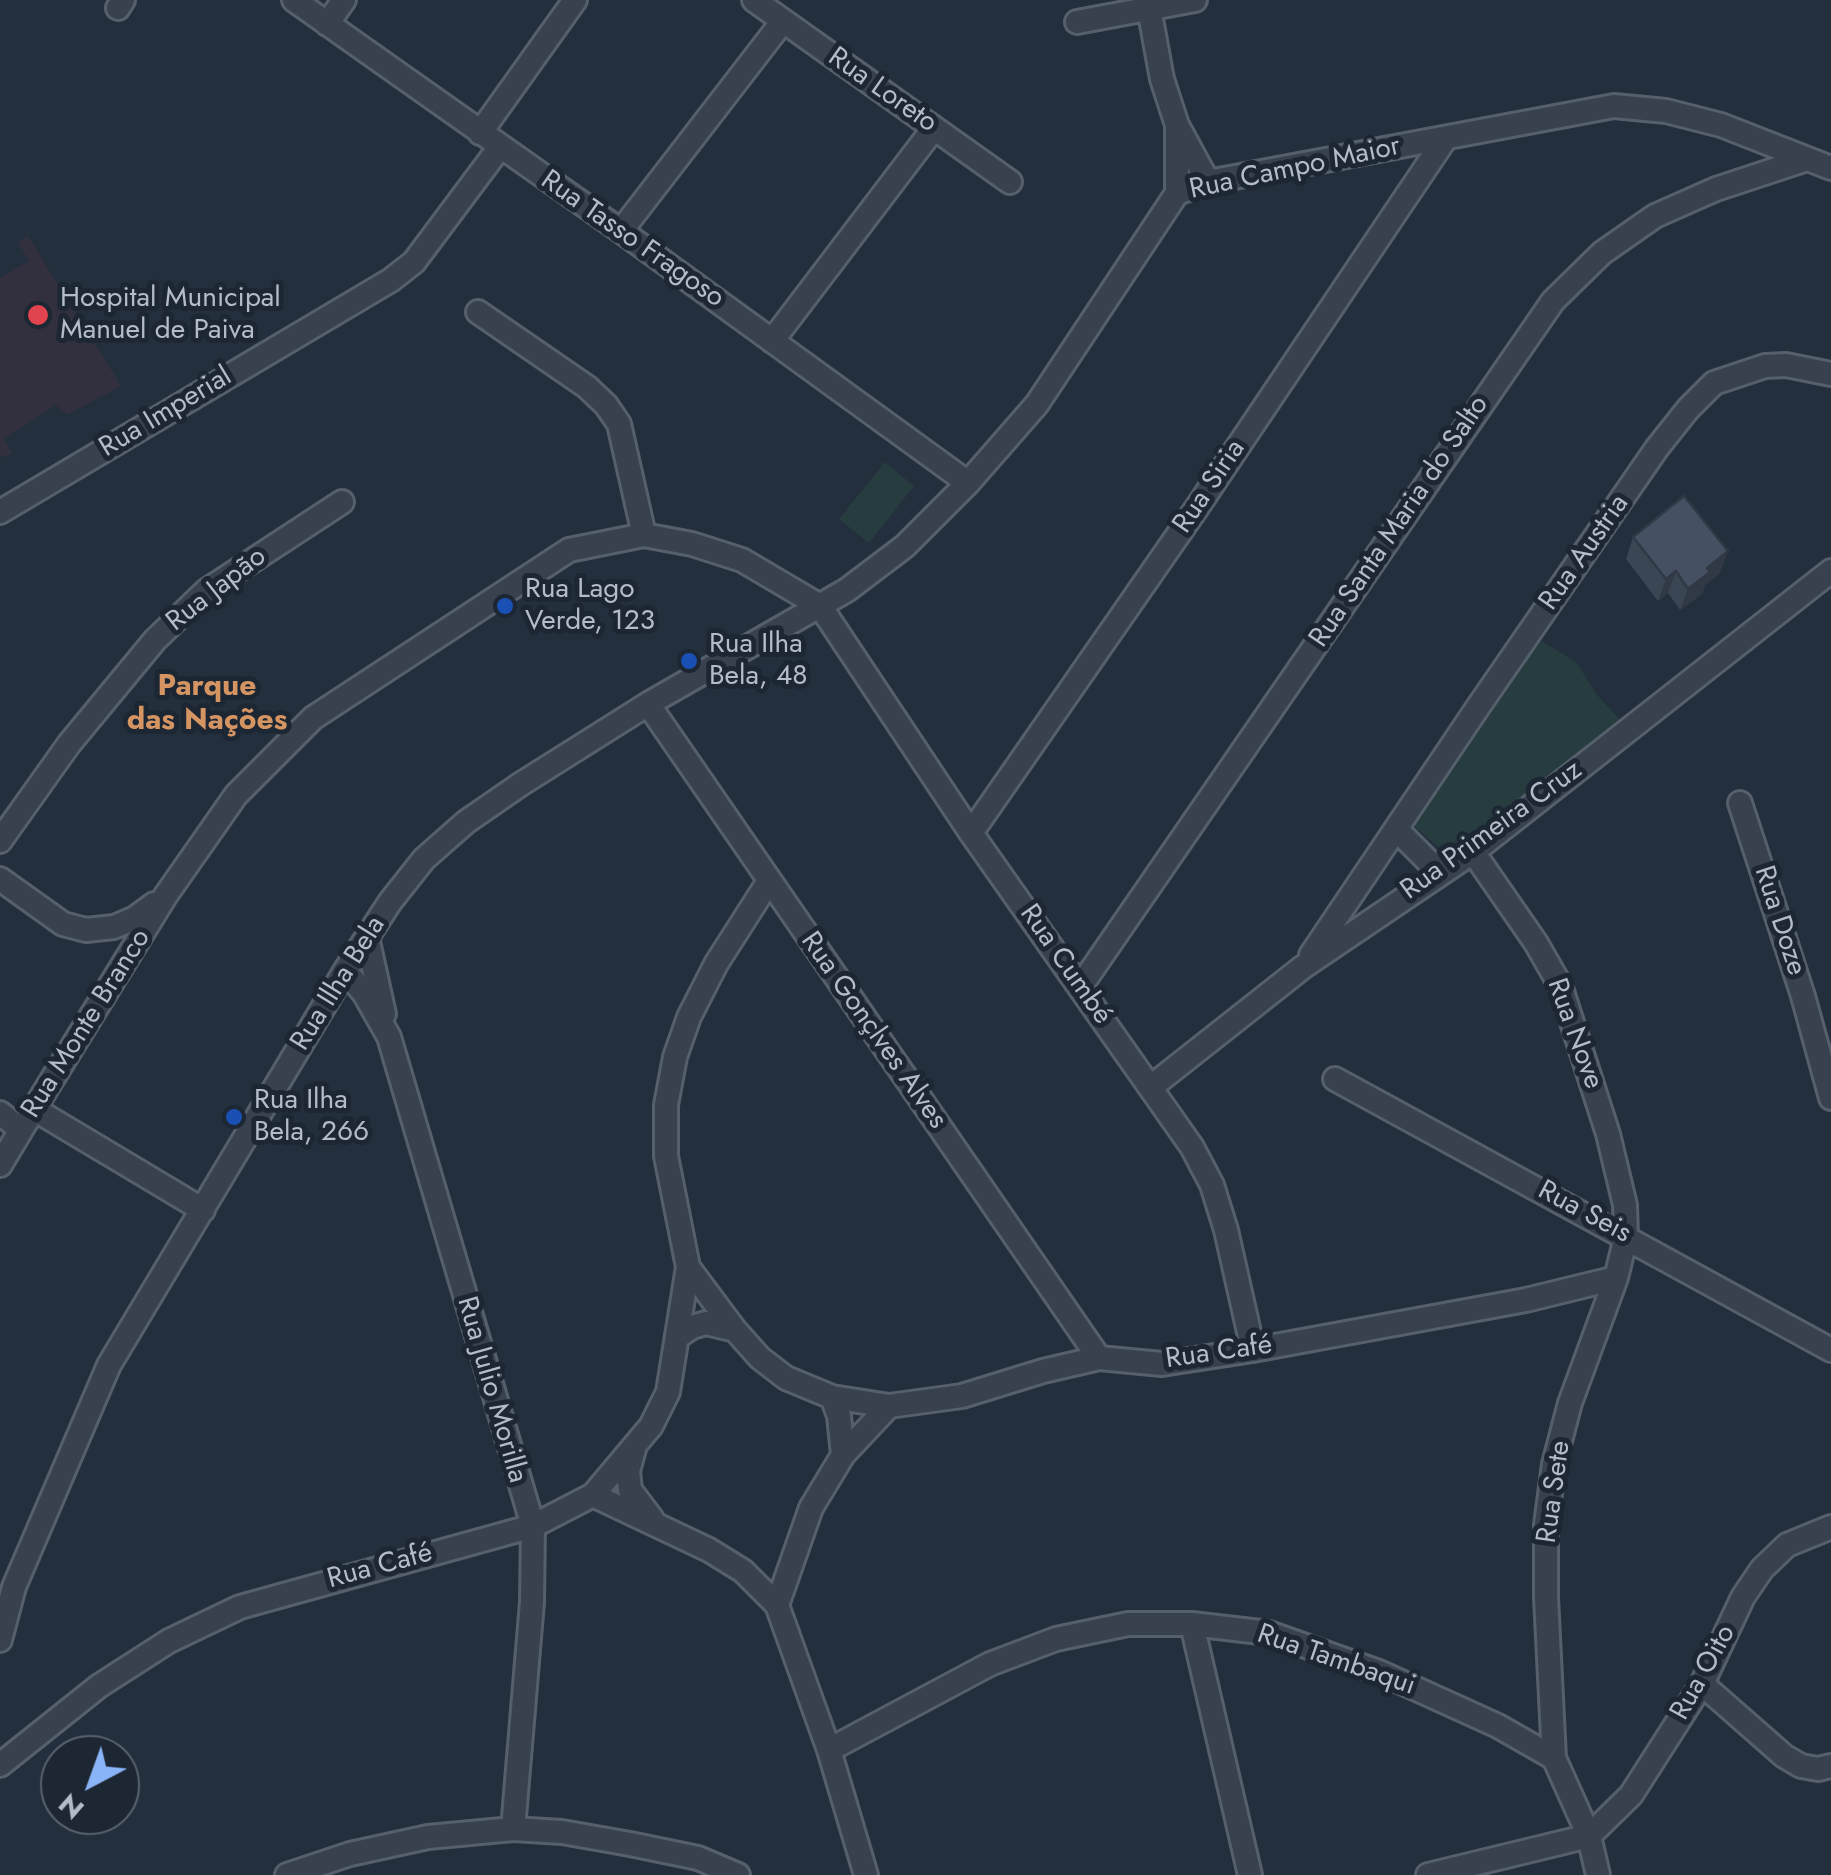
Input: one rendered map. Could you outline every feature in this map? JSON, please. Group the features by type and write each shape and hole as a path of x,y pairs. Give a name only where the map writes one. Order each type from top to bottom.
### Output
{"street":[{"name":"Rua Tasso Fragoso","path":"294,0 968,483"},
{"path":"327,24 344,0"},
{"path":"480,133 575,0"},
{"name":"Rua Loreto","path":"754,0 1010,182"},
{"path":"1077,22 1150,4 1194,0"},
{"path":"1150,4 1162,79 1177,126 1208,182"},
{"path":"621,232 783,21"},
{"name":"Rua Campo Maior","path":"820,606 904,546 968,483 1037,404 1177,193 1208,182 1614,106 1666,111 1721,125 1831,168"},
{"path":"1177,126 1177,193"},
{"path":"772,341 934,128"},
{"name":"Rua Siria","path":"971,833 1194,512 1445,139"},
{"name":"Rua Imperial","path":"0,512 391,280 414,262 500,147"},
{"name":"Rua Santa Maria do Salto","path":"1080,987 1553,301 1602,252 1655,216 1807,159"},
{"path":"478,312 587,387 606,405 619,424 644,535 692,544 742,560 820,606"},
{"name":"Rua Austria","path":"1303,967 1478,707 1688,409 1714,383 1765,366 1786,365 1831,374"},
{"name":"Rua Japão","path":"0,841 69,744 154,640 206,592 342,502"},
{"name":"Rua Monte Branco","path":"0,1113 21,1130 166,895 236,796 313,718 569,550 644,535"},
{"name":"Rua Primeira Cruz","path":"1151,1088 1303,967 1473,852 1831,571"},
{"name":"Rua Cumbé","path":"820,606 971,833 1192,1147 1212,1185 1238,1274 1253,1350"},
{"name":"Rua Ilha Bela","path":"0,1640 14,1587 110,1365 345,971 424,859 466,822 648,704 820,606"},
{"name":"Rua Gonçlves Alves","path":"648,704 1099,1358"},
{"name":"Rua Doze","path":"1740,803 1803,996 1831,1098"},
{"path":"1398,831 1439,872"},
{"name":"Rua Nove","path":"1473,852 1528,930 1560,985 1608,1134 1625,1205 1626,1236"},
{"path":"0,868 22,893"},
{"path":"0,878 63,924 86,930 114,927 136,918 166,895"},
{"path":"768,881 716,964 689,1017 666,1105 666,1156 688,1267 668,1392 652,1426 593,1495 709,1550 743,1571 778,1606 829,1750 866,1875"},
{"path":"367,937 389,1037"},
{"name":"Rua Julio Morilla","path":"345,971 364,993 389,1037 533,1526 532,1602 513,1830"},
{"name":"Rua Seis","path":"1335,1079 1831,1350"},
{"path":"34,1108 202,1210"},
{"path":"0,1165 21,1130"},
{"name":"Rua Sete","path":"1554,1758 1546,1525 1554,1464 1570,1403 1616,1278 1626,1236"},
{"name":"Rua Café","path":"688,1267 735,1330 760,1358 786,1378 832,1397 888,1406 962,1396 1099,1358 1162,1364 1253,1350 1526,1300 1616,1278"},
{"path":"676,1337 706,1323 735,1330"},
{"path":"832,1397 840,1416 842,1455"},
{"path":"778,1606 792,1556 812,1508 842,1455 888,1406"},
{"path":"635,1446 628,1471 630,1490 657,1525"},
{"name":"Rua Café","path":"0,1766 99,1686 169,1641 240,1606 533,1526 593,1495"},
{"name":"Rua Oito","path":"1590,1836 1630,1795 1702,1684 1743,1596 1762,1569 1787,1546 1831,1526"},
{"path":"743,1571 762,1572 792,1556"},
{"name":"Rua Tambaqui","path":"829,1750 990,1664 1056,1639 1128,1624 1192,1624 1268,1633 1378,1672 1498,1726 1554,1758"},
{"path":"1192,1624 1250,1875"},
{"path":"1702,1684 1784,1756 1801,1766 1831,1766"},
{"name":"Rua Café","path":"0,1746 31,1741"},
{"path":"1554,1758 1590,1836 1598,1875"},
{"path":"287,1875 350,1854 428,1837 513,1830 562,1832 630,1844 698,1858 738,1875"},
{"path":"1428,1875 1590,1836"}],"shaded area":[{"name":"Hospital Municipal Manuel de Paiva","path":"28,236 121,386 67,415 56,405 4,439 12,453 0,458 0,278 29,261 18,242"}],"green space":[{"path":"885,462 914,486 869,543 839,519"},
{"path":"1540,640 1576,662 1598,696 1622,722 1450,857 1410,823"}],"building":[{"path":"1684,496 1728,551 1688,589 1676,571 1666,579 1633,537"}],"place":[{"name":"Hospital Municipal Manuel de Paiva","path":"38,315"},
{"name":"Rua Lago Verde, 123","path":"505,606"},
{"name":"Rua Ilha Bela, 48","path":"689,661"},
{"name":"Rua Ilha Bela, 266","path":"234,1117"}],"district":[{"name":"Parque das Nações","path":"207,705"}]}
